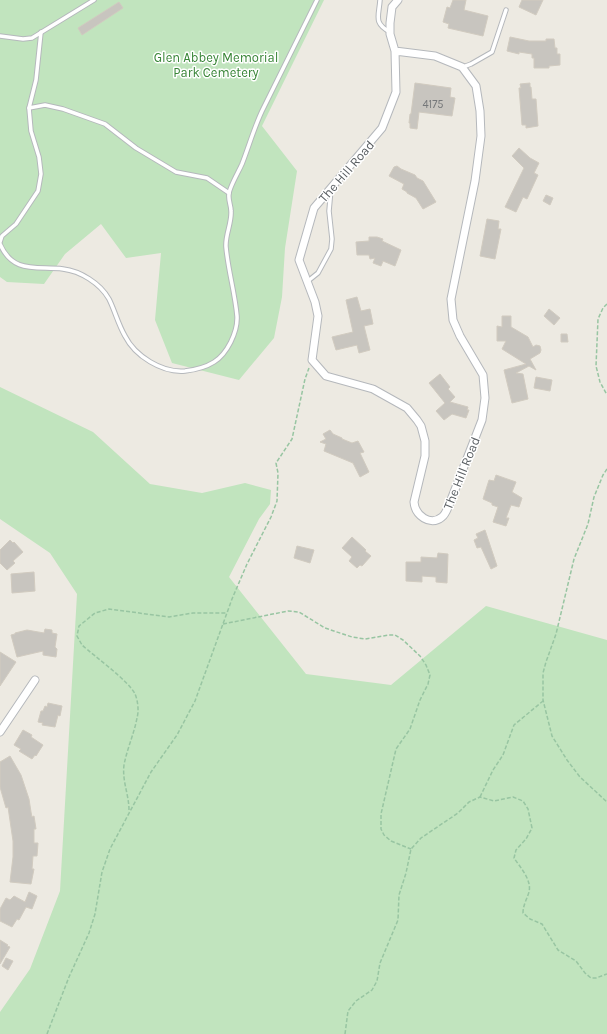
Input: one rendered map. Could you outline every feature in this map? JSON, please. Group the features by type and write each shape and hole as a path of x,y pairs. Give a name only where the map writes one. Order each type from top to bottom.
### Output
{"street":[{"name":"The Hill Road","path":"398,0 392,7 390,32 395,51 396,92 382,128 314,208 299,260 316,302 318,316 312,360 326,376 373,389 401,404 412,414 421,426 426,449 414,506 419,515 427,520 436,520 444,515 482,420 485,398 483,375 460,336 453,320 451,299 475,181 481,136 480,111 476,86 462,67"},
{"path":"395,51 435,56 462,67"},
{"path":"0,732 35,680"}],"lane":[{"path":"42,32 36,80 29,108 31,131 39,157 41,174 38,191 16,224 2,236 0,243 8,257 16,264 27,267 62,269 85,276 108,298 125,336 137,353 164,368 184,371 199,368 214,362 225,351 235,334 237,318 226,245 232,211 228,194 262,112 317,0"},
{"path":"380,0 379,23 381,27 390,32"},
{"path":"0,36 23,39 32,38 91,1"},
{"path":"462,67 471,64 492,52 506,10"},
{"path":"29,108 45,105 104,124 136,148 176,172 207,178 228,194"},
{"path":"308,281 318,273 332,249 329,211 331,188"}],"path":[{"path":"607,304 603,308 598,319 596,366 600,382 607,395"},
{"path":"47,1034 69,977 89,933 102,872 110,849 151,772 178,735 195,701 227,613 247,564 273,512 277,501 278,473 276,463 292,439 305,379 312,360"},
{"path":"607,469 594,497 588,524 574,559 556,634 543,673 543,700 552,736 580,777 607,802"},
{"path":"126,819 130,809 125,785 124,767 126,753 138,717 138,703 128,684 82,645 77,636 79,626 95,613 109,609 168,617 193,614 227,613"},
{"path":"223,624 288,611 300,612 325,628 352,637 365,639 389,634 394,635 403,640 420,656 430,675 428,684 420,700 410,729 396,749 381,814 381,829 384,835 391,840 411,849"},
{"path":"480,798 493,770 503,755 514,725 543,700"},
{"path":"345,1034 348,1011 356,1001 372,990 377,981 380,964 398,920 399,895 406,873 411,849 421,838 458,813 469,802 480,798 494,801 513,797 523,801 528,809 532,828 526,839 516,850 514,858 527,877 530,889 523,908 524,913 542,924 558,950 576,961 591,978 596,978 607,974"}],"green space":[{"name":"Glen Abbey Memorial Park Cemetery","path":"0,0 324,0 262,126 297,171 285,248 282,297 274,338 239,380 172,363 155,320 161,253 126,258 101,224 65,254 44,284 7,282 0,277"},
{"path":"0,387 93,432 150,484 202,493 245,483 271,490 270,504 259,519 229,577 306,674 391,685 486,606 607,640 607,1034 0,1034 0,1012 30,969 60,891 77,594 50,553 0,519"}],"building":[{"path":"453,0 466,0 464,10 488,16 483,36 448,28 449,24 443,22 447,7 450,8"},
{"path":"522,0 543,0 536,15 519,7"},
{"path":"119,2 123,8 82,35 78,28"},
{"path":"510,37 529,41 546,41 546,39 554,39 557,54 560,54 560,65 549,66 549,68 534,68 534,58 532,58 532,54 519,52 519,54 507,51"},
{"path":"415,83 451,88 450,97 455,98 452,116 419,112 417,129 410,128 410,114"},
{"path":"530,83 532,99 536,99 538,126 526,128 526,125 522,125 519,88 521,88 520,84"},
{"path":"519,148 530,158 539,163 534,173 538,175 527,199 523,197 516,212 505,207 524,168 512,156"},
{"path":"397,166 423,181 436,202 423,209 416,198 402,189 404,184 389,176 394,167"},
{"path":"546,195 553,198 550,205 543,201"},
{"path":"487,219 499,221 498,229 501,229 495,259 480,256"},
{"path":"369,237 383,239 382,241 401,250 395,266 383,261 381,266 373,263 375,258 370,259 369,255 357,255 356,242 369,241"},
{"path":"357,297 361,311 370,309 373,324 364,326 370,350 359,353 357,345 336,350 332,337 353,332 346,300"},
{"path":"549,309 560,318 554,325 544,316"},
{"path":"502,316 511,316 511,327 528,337 533,347 536,345 540,346 541,350 540,353 530,359 536,370 529,366 516,373 523,374 528,399 512,403 504,370 526,364 502,349 506,341 497,341 497,326 502,327"},
{"path":"561,334 567,334 568,342 561,342"},
{"path":"440,374 450,387 448,389 455,397 450,402 468,407 467,410 469,410 466,418 452,414 444,420 436,411 445,403 429,383"},
{"path":"536,377 552,380 550,391 534,388"},
{"path":"330,430 333,434 352,443 358,441 364,452 360,453 369,472 360,477 353,463 324,451 326,444 320,442 326,439 323,434"},
{"path":"496,475 516,482 512,492 522,498 519,507 511,505 506,518 509,518 506,526 493,522 498,507 483,499 489,480 494,481"},
{"path":"485,530 497,566 491,569 481,547 477,548 474,540 478,538 476,534"},
{"path":"352,537 371,556 362,566 360,565 357,568 349,561 352,557 342,548"},
{"path":"10,540 13,543 14,542 23,552 13,561 15,563 7,570 0,563 0,550"},
{"path":"297,546 314,550 310,563 294,558"},
{"path":"438,553 448,554 447,583 436,582 436,577 422,576 422,582 406,581 406,562 421,562 421,557 437,558"},
{"path":"34,572 35,591 12,593 11,574"},
{"path":"45,629 52,630 52,633 57,634 55,647 57,649 56,657 43,655 43,651 17,657 11,635 27,630 44,633"},
{"path":"0,652 16,662 0,686"},
{"path":"48,703 62,706 60,716 58,715 55,727 42,725 43,723 38,722 41,711 43,711 45,706 47,707"},
{"path":"23,730 32,735 31,737 43,745 36,756 35,755 32,759 19,751 21,749 14,745"},
{"path":"10,756 21,775 29,799 32,817 34,816 36,829 34,829 34,843 38,843 37,856 33,856 32,869 34,869 31,884 10,882 13,841 8,807 6,808 0,787 0,762"},
{"path":"29,892 37,896 32,909 26,907 19,920 17,919 12,927 0,921 0,909 6,898 10,900 14,896 25,902"},
{"path":"0,940 10,947 0,964"},
{"path":"6,958 13,961 8,970 2,966"}]}
